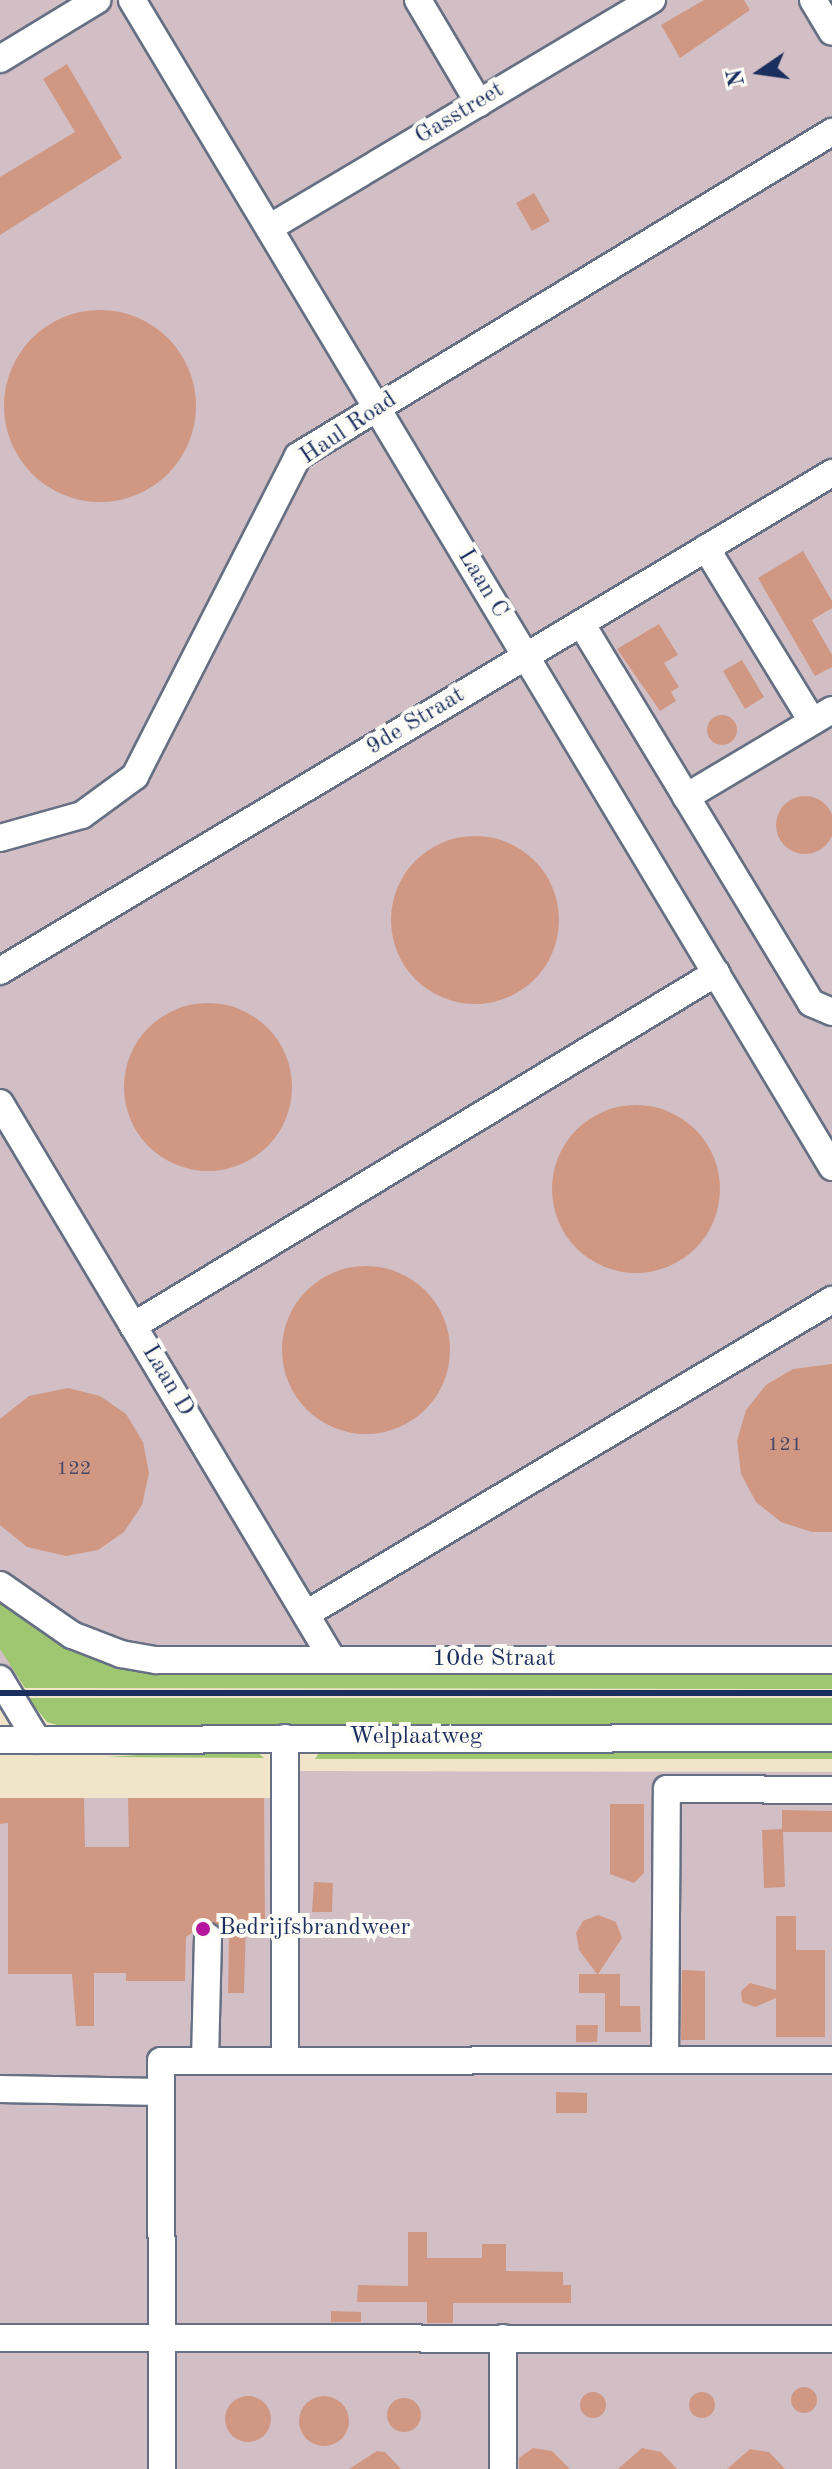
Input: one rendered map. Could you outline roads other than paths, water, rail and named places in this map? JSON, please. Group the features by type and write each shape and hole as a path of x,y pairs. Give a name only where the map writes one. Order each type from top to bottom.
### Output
{"street":[{"path":"0,59 97,0"},
{"name":"Laan C","path":"132,0 832,1167"},
{"path":"418,0 479,103"},
{"name":"Gasstreet","path":"269,228 652,0"},
{"path":"813,0 832,32"},
{"name":"Haul Road","path":"0,838 82,815 135,776 298,456 832,132"},
{"name":"9de Straat","path":"0,971 832,473"},
{"path":"686,797 822,716 706,548"},
{"path":"581,623 811,1003 832,1012"},
{"path":"133,1326 716,973"},
{"name":"Laan D","path":"0,1103 333,1660"},
{"path":"306,1614 832,1300"},
{"name":"10de Straat","path":"0,1585 72,1635 121,1654 156,1660 832,1660"},
{"path":"0,1679 37,1740"},
{"path":"285,1738 285,2061"},
{"name":"Welplaatweg","path":"0,1740 832,1738"},
{"path":"665,2060 667,1789 832,1790"},
{"path":"205,2060 208,1937"},
{"path":"162,2469 161,2061 832,2060"},
{"path":"0,2089 161,2092"},
{"path":"0,2338 832,2339"},
{"path":"503,2338 503,2469"}],"railway":[{"path":"0,1693 832,1693"}],"place":[{"name":"Bedrijfsbrandweer","path":"203,1929"}]}
